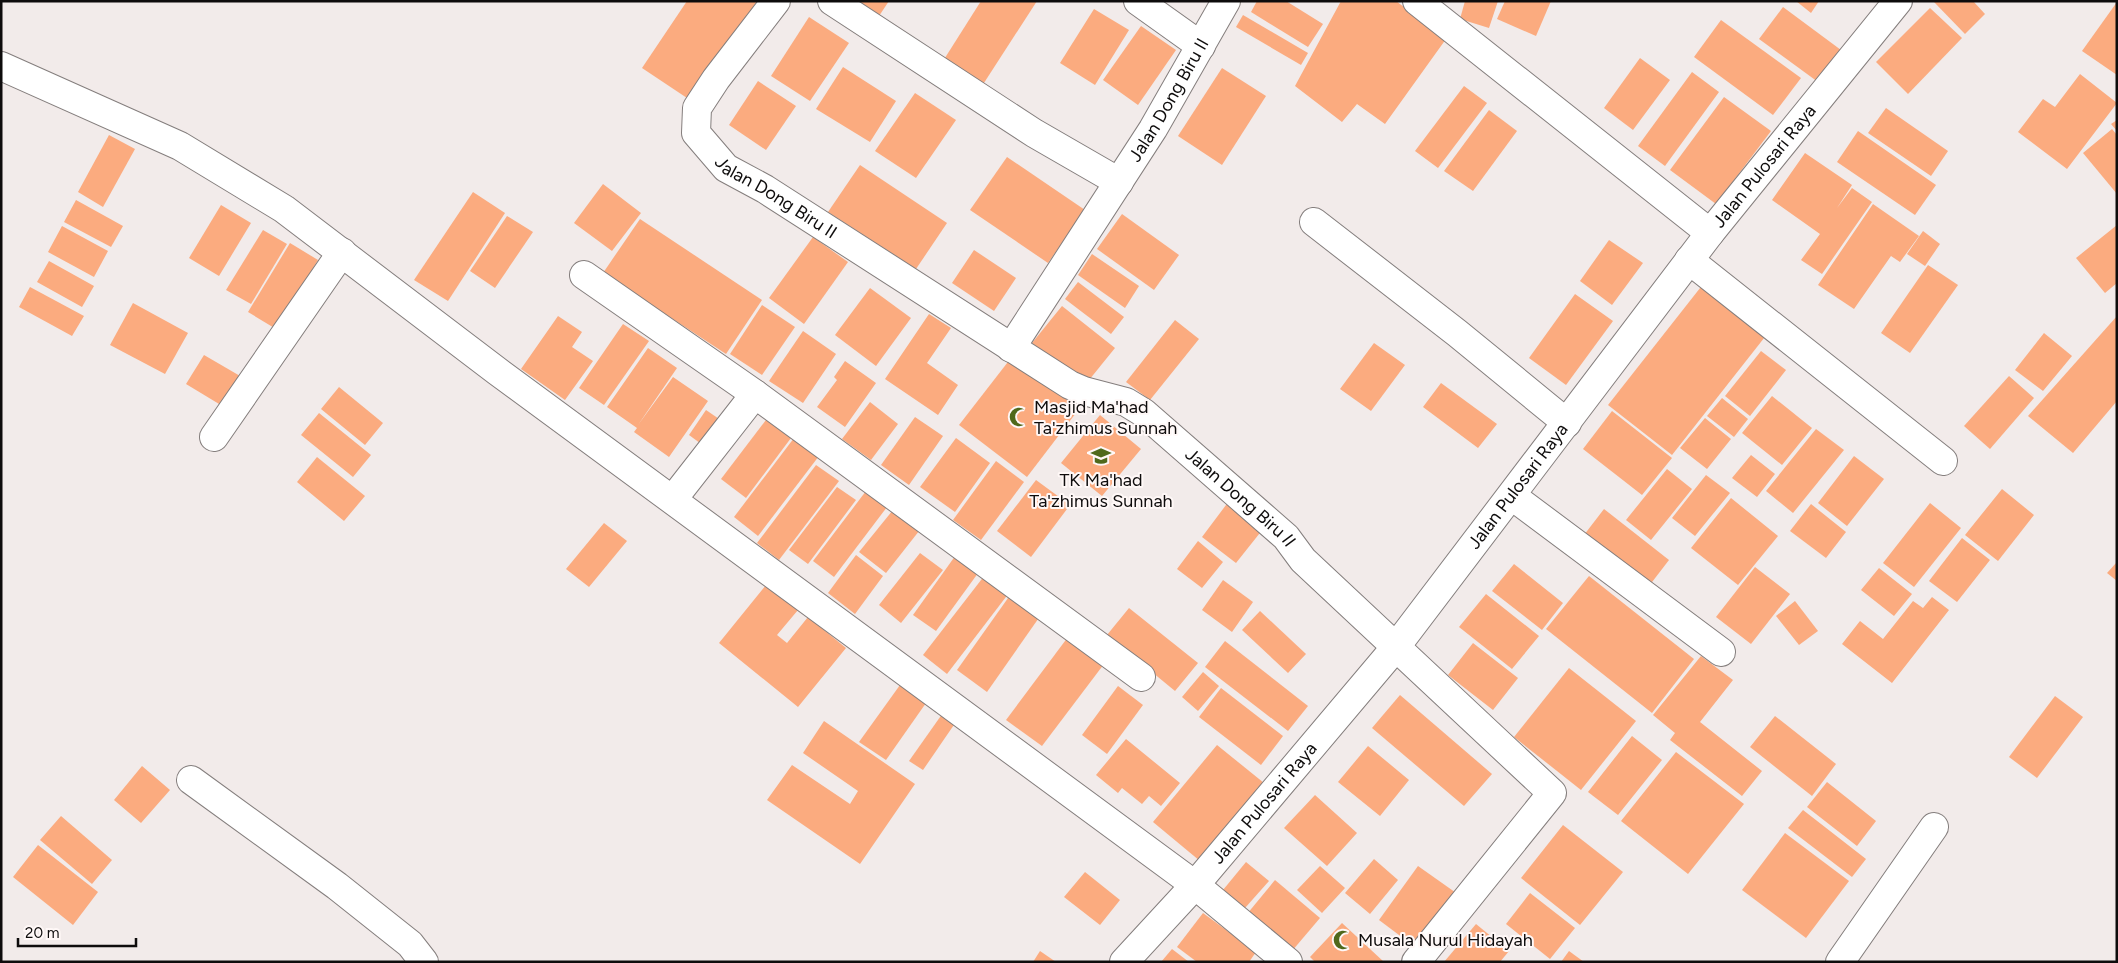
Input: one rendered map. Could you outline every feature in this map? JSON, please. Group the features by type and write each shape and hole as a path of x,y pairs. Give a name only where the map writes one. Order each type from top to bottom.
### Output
{"street":[{"name":"Jalan Dong Biru II","path":"776,1 716,79 697,108 696,133 726,168 764,189 1070,385 1084,391 1126,402 1144,413 1286,537 1302,560 1394,648 1552,793 1416,962"},
{"path":"832,1 1034,133 1119,182"},
{"path":"1138,1 1201,46"},
{"name":"Jalan Dong Biru II","path":"1011,348 1153,130 1226,1"},
{"path":"1417,1 1710,233"},
{"name":"Jalan Pulosari Raya","path":"1124,962 1195,885 1394,648 1512,496 1710,233 1898,1"},
{"path":"1,66 180,146 284,209 497,371 1195,885 1288,962"},
{"path":"1314,222 1457,333 1567,423"},
{"path":"214,437 342,252"},
{"path":"1689,260 1943,461"},
{"path":"584,275 755,394 1141,677"},
{"path":"673,499 755,394"},
{"path":"1512,496 1721,652"},
{"path":"191,780 337,886 410,944 424,962"},
{"path":"1840,962 1934,828"}],"building":[{"path":"687,1 757,1 690,100 642,68"},
{"path":"856,1 889,1 879,16"},
{"path":"981,1 1037,1 982,86 943,61"},
{"path":"1257,1 1286,1 1323,24 1308,47 1251,12"},
{"path":"1341,1 1396,1 1446,39 1385,124 1357,104 1342,122 1295,86"},
{"path":"1465,1 1498,1 1489,28 1460,19"},
{"path":"1505,1 1551,1 1536,36 1497,19"},
{"path":"1796,1 1819,1 1811,13"},
{"path":"1933,1 1973,1 1985,14 1965,34"},
{"path":"2117,2 2117,75 2082,51"},
{"path":"1783,7 1841,50 1818,82 1759,39"},
{"path":"1930,8 1962,38 1908,94 1876,62"},
{"path":"1094,9 1129,30 1095,85 1060,63"},
{"path":"1243,15 1308,53 1301,65 1236,27"},
{"path":"809,17 849,43 810,101 771,76"},
{"path":"1721,20 1801,78 1773,115 1694,57"},
{"path":"1141,26 1176,50 1138,105 1103,80"},
{"path":"1640,58 1670,80 1633,130 1604,108"},
{"path":"843,67 896,101 870,142 816,109"},
{"path":"1222,68 1266,96 1222,165 1178,136"},
{"path":"1692,72 1719,92 1665,166 1638,146"},
{"path":"2080,74 2117,103 2067,169 2018,132 2043,99 2055,107"},
{"path":"758,81 796,106 766,150 729,125"},
{"path":"1464,86 1487,103 1438,168 1415,151"},
{"path":"915,93 956,120 916,178 875,151"},
{"path":"1724,97 1771,131 1716,204 1670,170"},
{"path":"1886,108 1948,151 1931,176 1868,133"},
{"path":"1489,110 1517,131 1473,191 1444,171"},
{"path":"2117,120 2117,131 2111,124"},
{"path":"2112,129 2117,135 2117,194 2083,153"},
{"path":"1858,131 1936,185 1915,215 1837,162"},
{"path":"109,135 135,149 103,207 78,192"},
{"path":"1805,153 1852,185 1837,208 1852,188 1872,202 1822,274 1801,260 1820,234 1772,200"},
{"path":"1007,157 1085,210 1048,263 970,210"},
{"path":"860,165 947,223 916,269 828,212"},
{"path":"603,184 641,213 612,251 574,223"},
{"path":"473,192 505,213 448,301 414,280"},
{"path":"76,200 123,226 111,247 64,222"},
{"path":"1873,204 1919,236 1900,262 1891,256 1854,309 1818,285"},
{"path":"221,205 251,223 219,276 189,258"},
{"path":"1122,214 1179,255 1154,290 1097,249"},
{"path":"507,216 533,232 495,288 470,271"},
{"path":"640,219 762,300 726,354 603,273"},
{"path":"2117,225 2117,283 2105,293 2076,258"},
{"path":"62,226 108,251 94,277 48,252"},
{"path":"263,230 287,244 251,304 226,290"},
{"path":"1923,231 1940,244 1925,266 1907,254"},
{"path":"813,237 848,262 804,324 769,298"},
{"path":"1609,240 1643,263 1612,305 1580,281"},
{"path":"290,243 318,260 276,329 248,312"},
{"path":"974,250 1016,278 994,311 952,283"},
{"path":"1092,254 1139,286 1125,308 1078,275"},
{"path":"49,261 94,286 82,307 37,282"},
{"path":"1928,265 1958,285 1910,353 1881,333"},
{"path":"1078,282 1124,317 1111,334 1065,299"},
{"path":"1704,283 1768,333 1672,455 1608,405"},
{"path":"30,287 84,316 72,336 19,307"},
{"path":"870,288 911,318 876,366 835,335"},
{"path":"1575,294 1613,321 1566,385 1529,358"},
{"path":"133,303 188,333 165,374 110,345"},
{"path":"762,305 795,327 762,375 730,354"},
{"path":"1062,306 1115,348 1085,385 1032,343"},
{"path":"929,314 951,328 927,363 958,385 938,415 885,379"},
{"path":"558,316 582,332 572,347 593,361 565,400 521,369"},
{"path":"2117,316 2117,401 2073,453 2028,416"},
{"path":"1175,320 1199,339 1150,400 1126,382"},
{"path":"623,324 649,341 604,405 579,388"},
{"path":"803,331 836,354 803,403 769,381"},
{"path":"2044,333 2072,356 2043,391 2015,370"},
{"path":"1374,343 1405,365 1371,411 1340,389"},
{"path":"648,348 677,368 638,425 673,377 708,401 669,457 634,432 637,428 607,407"},
{"path":"1761,351 1786,370 1750,416 1725,396"},
{"path":"204,355 247,380 229,410 186,384"},
{"name":"Masjid Ma'had Ta'zhimus Sunnah","path":"1011,358 1079,409 1027,477 959,425"},
{"path":"845,361 876,383 845,427 817,407 837,380 834,377"},
{"path":"2009,376 2034,398 1990,449 1964,426"},
{"path":"1441,383 1497,424 1478,448 1423,407"},
{"path":"339,387 383,423 365,445 321,409"},
{"path":"1772,396 1812,428 1782,465 1742,433"},
{"path":"1722,398 1748,419 1734,437 1707,416"},
{"path":"870,402 898,424 871,460 842,439"},
{"path":"706,410 722,421 704,446 689,435"},
{"path":"1612,411 1672,458 1642,495 1583,449"},
{"path":"319,413 371,455 353,477 301,435"},
{"name":"TK Ma'had Ta'zhimus Sunnah","path":"1100,415 1141,449 1102,496 1061,463"},
{"path":"769,416 794,434 746,498 721,479"},
{"path":"915,417 943,436 909,485 881,465"},
{"path":"1705,418 1731,439 1707,469 1680,448"},
{"path":"1816,429 1844,450 1793,513 1766,491"},
{"path":"794,438 819,456 758,536 734,517"},
{"path":"956,438 990,463 955,512 920,487"},
{"path":"1751,455 1775,474 1757,497 1732,478"},
{"path":"1854,456 1884,479 1847,526 1818,503"},
{"path":"317,457 365,496 344,521 297,482"},
{"path":"996,461 1024,482 981,540 953,520"},
{"path":"816,465 839,481 779,560 757,543"},
{"path":"1667,469 1692,489 1651,540 1626,520"},
{"path":"1706,475 1730,493 1695,536 1672,518"},
{"path":"1036,480 1070,505 1031,557 997,531"},
{"path":"837,487 856,500 808,564 789,550"},
{"path":"2002,489 2034,515 1998,561 1965,535"},
{"path":"866,491 887,507 834,577 813,561"},
{"path":"1232,497 1267,524 1236,563 1202,537"},
{"path":"1731,498 1778,536 1738,585 1691,548"},
{"path":"1930,503 1961,528 1914,587 1883,563"},
{"path":"1811,504 1846,532 1826,558 1790,531"},
{"path":"897,505 923,526 886,573 859,552"},
{"path":"1604,509 1669,560 1649,586 1584,535"},
{"path":"604,523 627,541 589,587 566,569"},
{"path":"1962,538 1990,560 1957,602 1929,581"},
{"path":"1198,541 1223,562 1202,588 1177,569"},
{"path":"958,552 981,569 936,631 913,615"},
{"path":"920,553 943,570 901,623 879,605"},
{"path":"856,555 883,576 855,614 828,593"},
{"path":"2117,562 2117,581 2107,573"},
{"path":"1514,564 1563,603 1542,630 1492,591"},
{"path":"1755,567 1790,594 1751,644 1716,617"},
{"path":"1879,568 1912,594 1894,616 1861,590"},
{"path":"988,571 1012,589 947,674 923,655"},
{"path":"1589,576 1694,659 1652,713 1546,629"},
{"path":"1223,580 1253,602 1232,632 1202,610"},
{"path":"766,585 798,610 777,635 787,643 808,617 846,648 798,707 719,643"},
{"path":"1013,591 1043,612 987,692 957,670"},
{"path":"1486,594 1539,636 1512,669 1459,627"},
{"path":"1932,597 1949,610 1892,683 1842,644 1860,621 1883,639 1913,601 1923,608"},
{"path":"1795,601 1818,631 1799,645 1776,616"},
{"path":"1129,608 1198,663 1175,691 1107,635"},
{"path":"1260,611 1306,654 1288,673 1242,630"},
{"path":"1068,637 1104,664 1042,746 1006,720"},
{"path":"1225,641 1308,706 1288,731 1205,667"},
{"path":"1473,643 1518,678 1493,710 1448,675"},
{"path":"1701,656 1733,680 1700,722 1762,771 1742,796 1670,740 1675,733 1653,715"},
{"path":"1569,668 1636,721 1581,790 1514,737"},
{"path":"1203,672 1219,686 1198,711 1182,697"},
{"path":"900,685 926,703 886,760 859,742"},
{"path":"1118,686 1143,705 1107,754 1082,735"},
{"path":"1221,688 1283,736 1261,765 1199,717"},
{"path":"1400,695 1492,774 1464,806 1372,728"},
{"path":"2055,696 2083,717 2037,778 2009,757"},
{"path":"945,710 958,719 923,770 909,761"},
{"path":"1775,716 1836,764 1812,796 1750,747"},
{"path":"824,721 915,784 860,864 767,800 792,765 850,804 858,791 803,753"},
{"path":"1632,736 1662,760 1618,815 1588,792"},
{"path":"1126,739 1180,783 1161,806 1149,796 1142,804 1122,788 1118,793 1096,775"},
{"path":"1217,745 1264,783 1200,861 1153,822"},
{"path":"1368,746 1409,780 1380,816 1338,782"},
{"path":"1676,752 1744,804 1688,874 1621,821"},
{"path":"142,766 170,790 141,823 114,800"},
{"path":"1827,782 1876,821 1857,846 1807,807"},
{"path":"1315,795 1357,833 1327,866 1284,828"},
{"path":"1803,810 1866,859 1852,877 1788,828"},
{"path":"61,816 112,860 92,884 40,840"},
{"path":"1563,825 1623,872 1580,925 1521,878"},
{"path":"1785,833 1849,881 1806,938 1742,890"},
{"path":"38,845 98,892 73,925 13,877"},
{"path":"1374,859 1398,880 1370,914 1345,893"},
{"path":"1246,862 1269,881 1245,908 1223,890"},
{"path":"1320,866 1345,888 1322,913 1297,890"},
{"path":"1418,866 1459,895 1419,950 1379,920"},
{"path":"1085,872 1120,900 1100,925 1064,897"},
{"path":"1275,880 1320,918 1292,951 1247,914"},
{"path":"1530,893 1575,928 1550,959 1506,924"},
{"path":"1203,913 1256,952 1249,962 1197,962 1177,947"},
{"name":"Musala Nurul Hidayah","path":"1342,923 1384,962 1315,962 1310,957"},
{"path":"1476,924 1509,951 1500,962 1444,962"},
{"path":"1172,949 1189,962 1161,962"},
{"path":"1040,951 1056,962 1033,962"},
{"path":"1569,951 1584,962 1561,962"}],"place":[{"name":"Masjid Ma'had Ta'zhimus Sunnah","path":"1019,417"},
{"name":"TK Ma'had Ta'zhimus Sunnah","path":"1101,456"},
{"name":"Musala Nurul Hidayah","path":"1343,940"}]}
